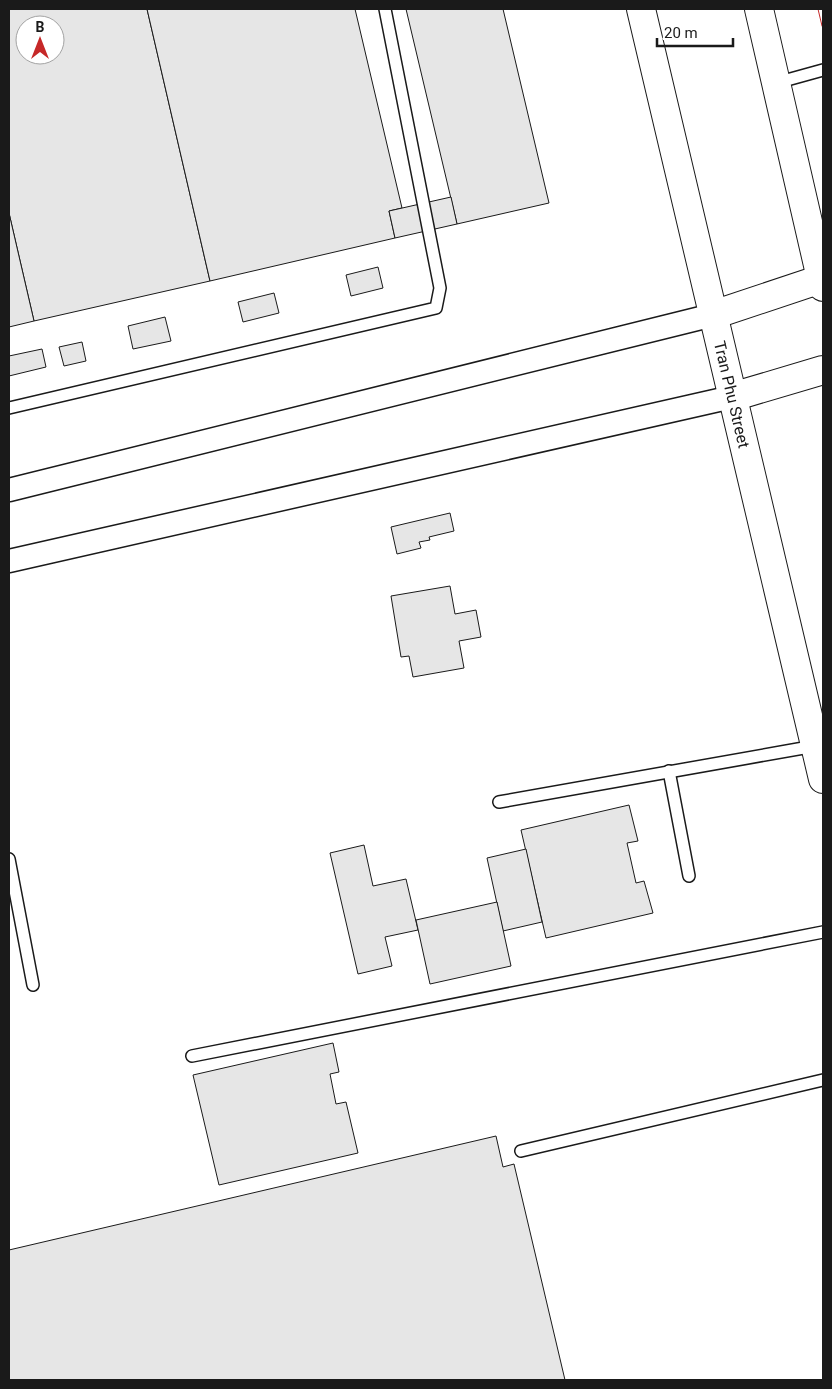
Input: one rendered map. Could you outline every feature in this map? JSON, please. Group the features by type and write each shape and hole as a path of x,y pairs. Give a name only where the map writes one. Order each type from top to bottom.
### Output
{"main road":[{"name":"Tran Phu Street","path":"641,9 823,779"},
{"path":"713,315 822,283 759,9"},
{"path":"732,397 823,370"}],"street":[{"path":"9,490 713,315"},
{"path":"9,561 732,397"}],"lane":[{"path":"9,408 436,308 440,288 385,9"},
{"path":"776,82 823,70"},
{"path":"500,802 815,746"},
{"path":"669,771 688,876"},
{"path":"9,859 32,985"},
{"path":"192,1056 823,932"},
{"path":"521,1151 823,1080"}],"building":[{"path":"9,9 147,9 210,281 34,321 9,213"},
{"path":"147,9 355,9 402,208 389,211 395,238 210,281"},
{"path":"406,9 503,9 549,203 457,224"},
{"path":"451,197 457,224 395,238 389,211"},
{"path":"9,213 34,321 9,327"},
{"path":"378,267 383,288 351,296 346,275"},
{"path":"274,293 279,313 243,322 238,302"},
{"path":"165,317 171,341 133,349 128,326"},
{"path":"82,342 86,361 64,366 59,347"},
{"path":"42,349 46,367 9,376 9,356"},
{"path":"450,513 454,531 429,537 430,540 419,542 421,548 397,554 391,527"},
{"path":"450,586 455,614 476,610 481,637 459,641 464,668 413,677 409,656 401,657 391,596"},
{"path":"629,805 638,841 627,843 636,883 644,881 653,913 546,938 521,830"},
{"path":"364,845 373,886 406,879 418,930 385,937 392,966 358,974 330,853"},
{"path":"526,849 542,922 503,931 487,858"},
{"path":"497,902 511,966 430,984 416,920"},
{"path":"333,1043 339,1072 330,1074 336,1104 346,1102 358,1153 219,1185 193,1075"},
{"path":"496,1136 503,1167 514,1164 565,1380 9,1380 9,1250"}],"power":[{"path":"818,9 823,30"}]}
